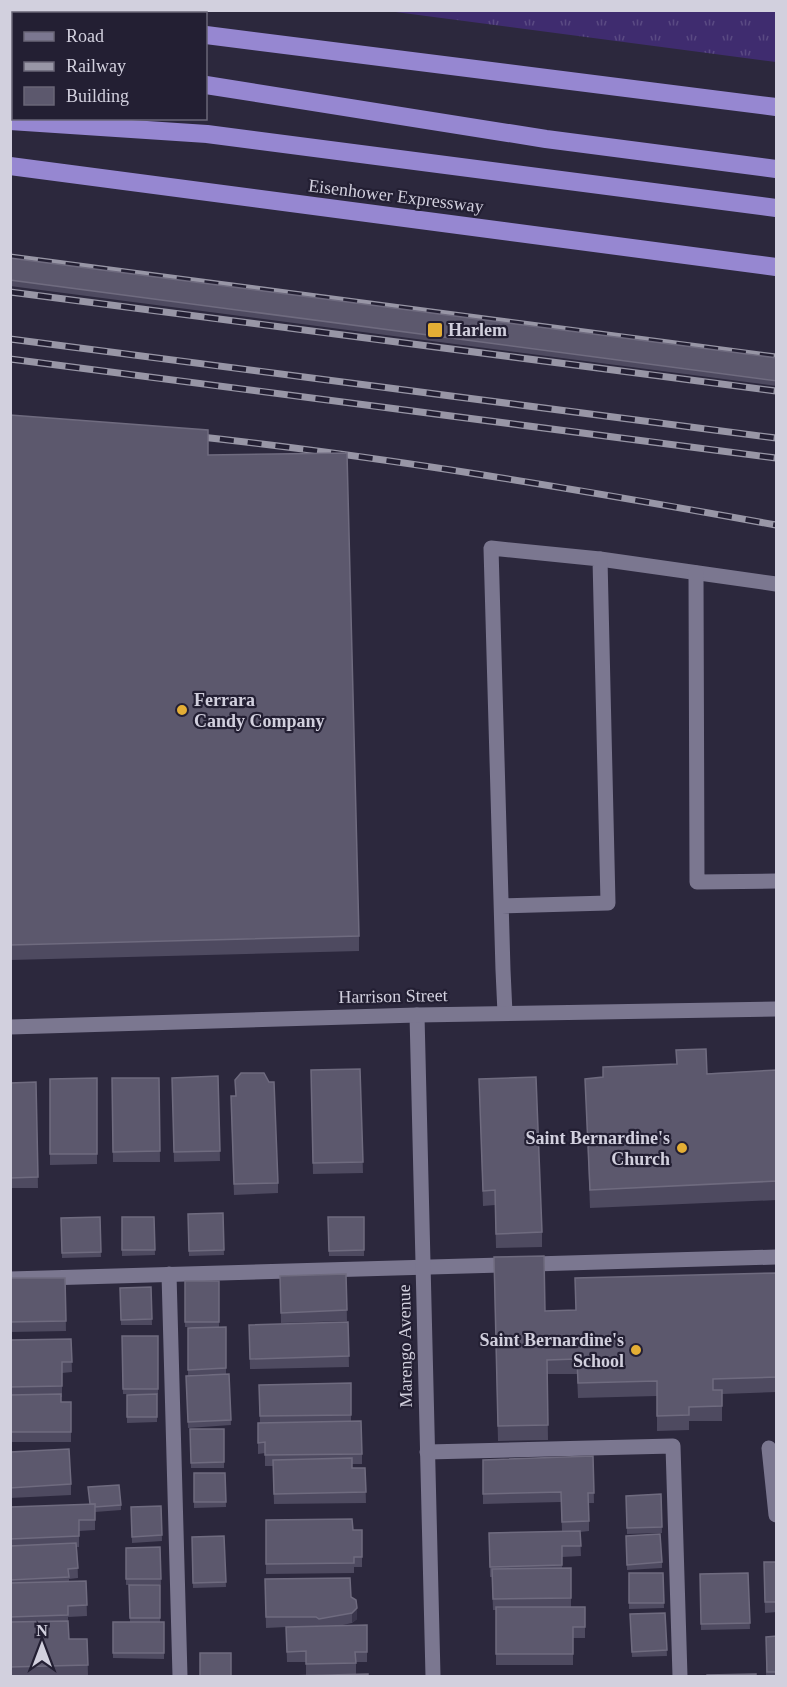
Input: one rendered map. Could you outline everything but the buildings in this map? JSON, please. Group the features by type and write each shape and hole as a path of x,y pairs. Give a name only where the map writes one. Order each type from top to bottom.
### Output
{"highway":[{"path":"207,35 777,107"},
{"path":"207,85 546,139 777,169"},
{"path":"10,121 207,134 777,208"},
{"name":"Eisenhower Expressway","path":"10,166 777,267"}],"street":[{"path":"505,1013 491,548 777,584"},
{"path":"502,906 608,903 600,560"},
{"path":"696,573 697,882 777,881"},
{"name":"Harrison Street","path":"10,1027 417,1014 777,1009"},
{"name":"Marengo Avenue","path":"417,1014 433,1677"},
{"path":"10,1279 777,1257"},
{"path":"169,1274 180,1677"},
{"path":"427,1452 673,1446 680,1677"},
{"path":"769,1448 777,1515"}],"green space":[{"path":"388,11 776,11 776,62"}],"railway":[{"path":"10,257 776,357"},
{"path":"10,292 776,391"},
{"path":"10,339 776,438"},
{"path":"10,359 776,458"},
{"path":"192,436 485,475 776,525"}],"place":[{"name":"Harlem","path":"435,330"},
{"name":"Ferrara Candy Company","path":"182,710"},
{"name":"Saint Bernardine's Church","path":"682,1148"},
{"name":"Saint Bernardine's School","path":"636,1350"}]}
